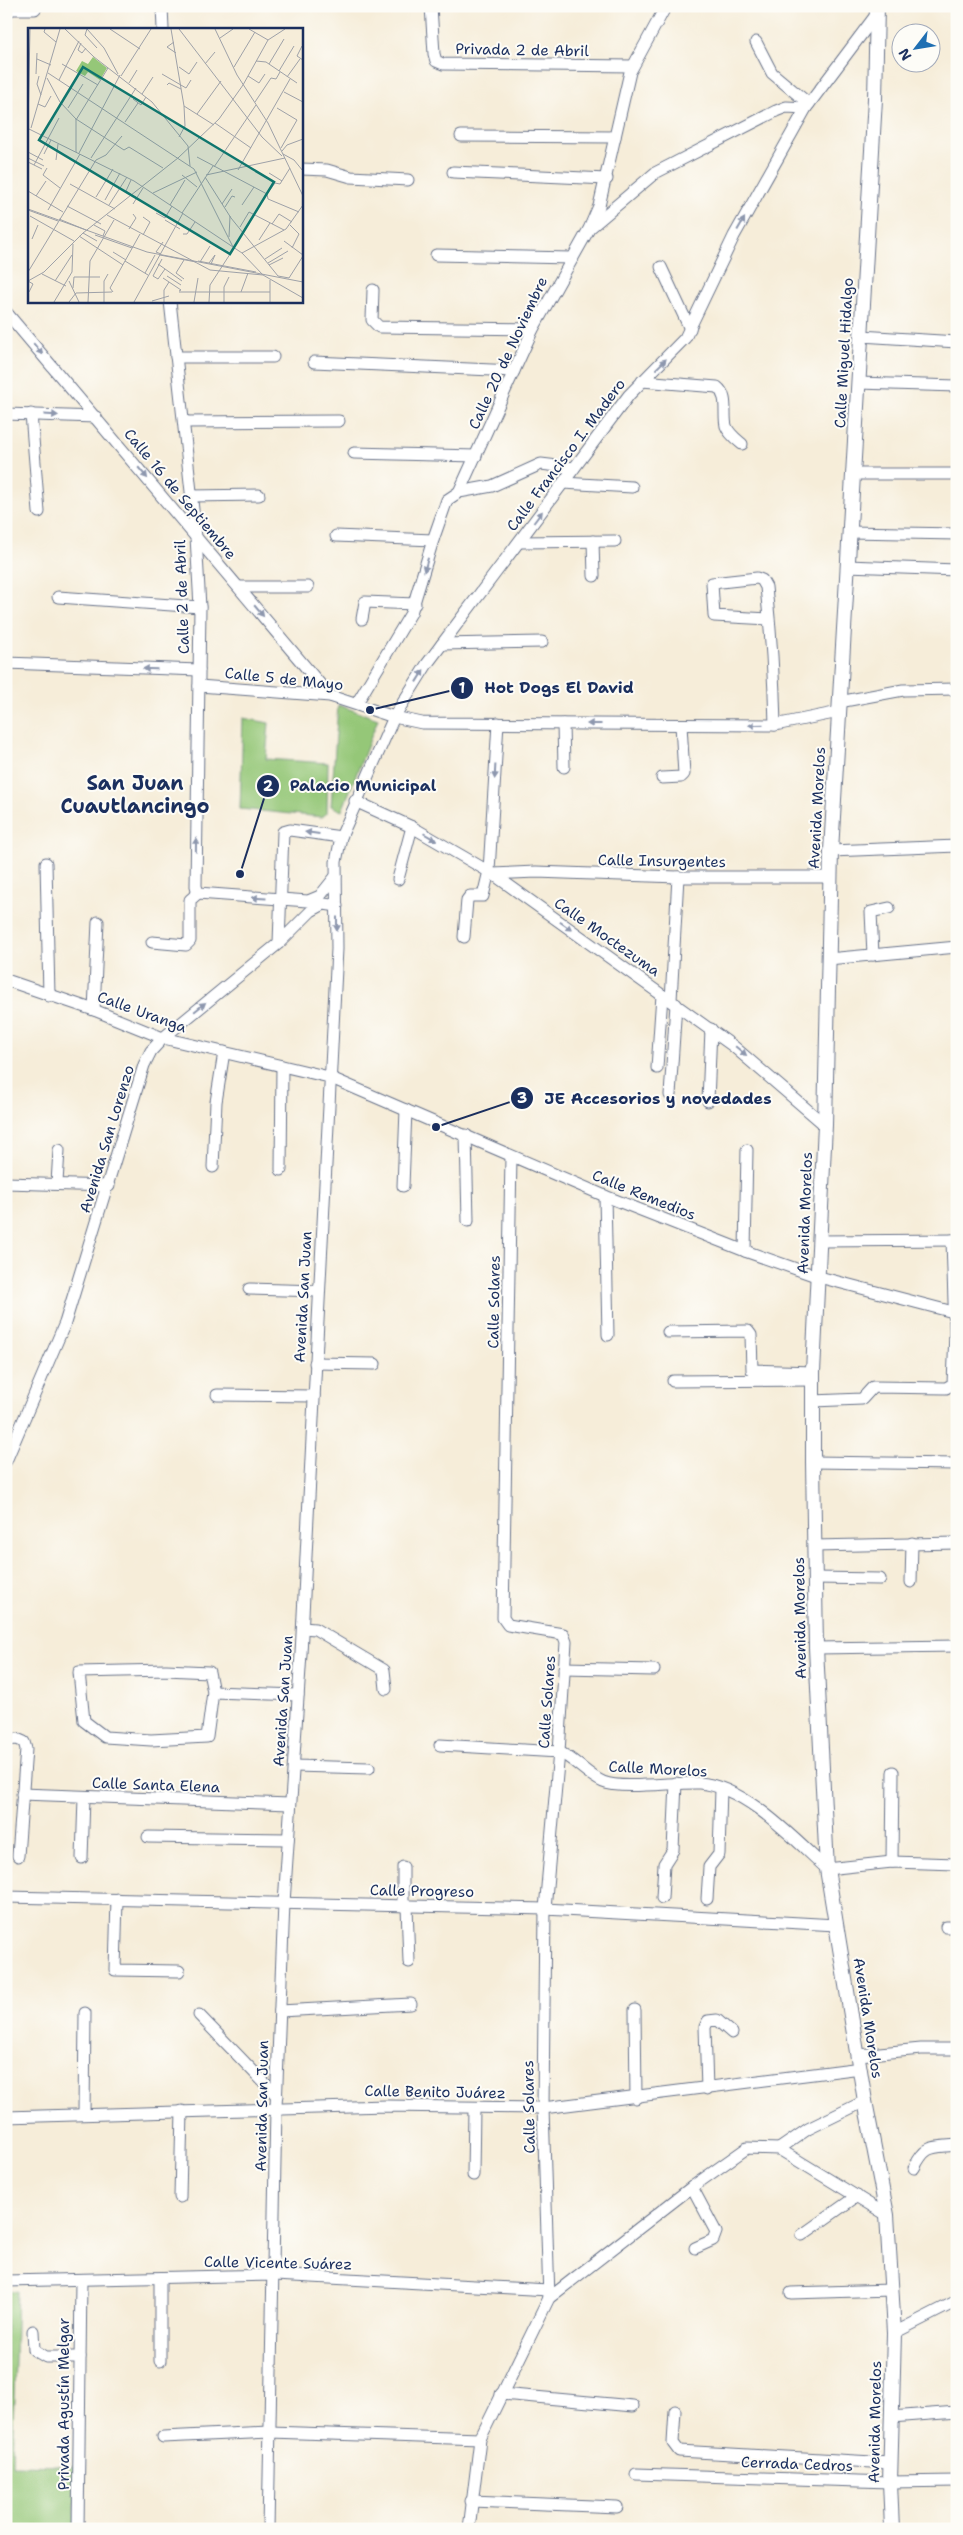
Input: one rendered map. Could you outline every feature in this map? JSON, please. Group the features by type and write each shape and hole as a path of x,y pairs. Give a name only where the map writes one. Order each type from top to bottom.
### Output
{"street":[{"path":"6,13 12,9 35,9 37,6"},
{"path":"162,6 163,28"},
{"name":"Privada 2 de Abril","path":"431,6 436,62 443,64 633,66"},
{"name":"Calle 20 de Noviembre","path":"357,704 402,632 415,604 443,506 452,495 459,492 532,329 571,258 589,230 607,179 633,66 666,6"},
{"name":"Calle Francisco I. Madero","path":"336,876 337,853 341,837 355,801 394,717 442,644 574,468 642,381 675,350 690,329 734,236 808,106 877,11"},
{"name":"Calle Miguel Hidalgo","path":"839,707 876,100 877,11"},
{"path":"756,42 772,73 808,106"},
{"path":"589,230 665,167 776,111 786,107 808,106"},
{"path":"460,136 616,136"},
{"path":"302,169 327,170 350,177 408,180"},
{"path":"453,172 607,179"},
{"path":"436,255 571,258"},
{"path":"661,267 690,329"},
{"path":"373,290 372,320 379,327 532,329"},
{"name":"Calle 2 de Abril","path":"170,302 196,537 200,607 196,886 198,893"},
{"name":"Calle 16 de Septiembre","path":"6,312 240,587 330,696"},
{"path":"861,336 957,342"},
{"path":"176,356 273,357"},
{"path":"314,362 514,371"},
{"path":"642,381 717,388 724,397 728,430 742,444"},
{"path":"858,383 957,386"},
{"path":"6,414 96,417"},
{"path":"31,414 38,512"},
{"path":"184,422 339,421"},
{"path":"354,453 476,456"},
{"path":"459,492 492,486 541,464 574,468"},
{"path":"853,474 957,474"},
{"path":"563,483 632,487"},
{"path":"191,496 259,495"},
{"path":"849,532 957,534"},
{"path":"336,536 433,540"},
{"path":"593,541 594,576"},
{"path":"520,542 615,541"},
{"path":"847,566 957,570"},
{"path":"769,619 714,616 712,583 757,578 762,580 766,587 774,665 775,724"},
{"path":"240,587 308,587"},
{"path":"58,597 200,607"},
{"path":"362,619 363,603 367,601 415,604"},
{"path":"442,644 542,642"},
{"path":"6,663 199,670"},
{"name":"Calle 5 de Mayo","path":"199,686 330,696 394,717 422,723 563,724 775,724 903,690 957,689"},
{"name":"Avenida Morelos","path":"839,707 831,851 825,1124 813,1376 816,1648 827,1869 865,2101 887,2216 894,2333 890,2463 892,2529"},
{"path":"464,937 467,900 470,896 483,896 491,873 498,723"},
{"path":"563,724 564,767"},
{"path":"662,778 681,777 684,774 681,724"},
{"name":"Calle Moctezuma","path":"355,801 412,827 491,873 711,1029 825,1124"},
{"path":"398,879 412,827"},
{"path":"279,943 283,832 290,830 341,837"},
{"path":"831,851 957,846"},
{"path":"46,863 49,996"},
{"name":"Calle Insurgentes","path":"491,873 536,872 678,877 830,877"},
{"path":"152,942 186,945 190,941 190,900 198,893 308,901 320,896 336,876"},
{"name":"Avenida San Juan","path":"268,2529 275,2275 276,2108 284,1903 302,1628 337,949 336,876"},
{"path":"670,1095 670,1000 678,877"},
{"name":"Avenida San Lorenzo","path":"6,1461 65,1323 109,1186 144,1065 151,1051 163,1038 279,943 318,906 324,904 337,906"},
{"path":"874,955 871,912 889,908"},
{"path":"94,1010 98,922"},
{"path":"828,959 957,947"},
{"name":"Calle Uranga","path":"6,980 94,1010 163,1038 329,1077"},
{"path":"657,1068 670,1000"},
{"path":"708,1101 711,1029"},
{"path":"213,1167 216,1102 224,1052"},
{"path":"281,1170 282,1066"},
{"name":"Calle Remedios","path":"329,1077 605,1196 745,1251 819,1277 955,1312"},
{"path":"403,1186 406,1110"},
{"path":"466,1135 468,1221"},
{"path":"57,1183 59,1150"},
{"path":"745,1251 747,1150"},
{"name":"Calle Solares","path":"469,2529 480,2439 549,2294 543,2108 545,1909 559,1752 566,1642 563,1634 508,1626 503,1618 511,1156"},
{"path":"6,1183 109,1186"},
{"path":"605,1196 608,1335"},
{"path":"813,1401 862,1398 873,1387 949,1387 953,1384 954,1378 954,1240 820,1241"},
{"path":"249,1289 319,1291"},
{"path":"668,1332 748,1332 752,1370 755,1372 813,1376"},
{"path":"315,1364 374,1364"},
{"path":"673,1382 813,1376"},
{"path":"217,1395 314,1396"},
{"path":"813,1462 957,1464"},
{"path":"911,1582 912,1543"},
{"path":"814,1546 957,1543"},
{"path":"815,1578 880,1579"},
{"path":"302,1628 315,1629 384,1670 386,1689"},
{"path":"816,1648 957,1646"},
{"path":"564,1668 654,1670"},
{"path":"205,1670 210,1675 213,1692 207,1737 151,1740 105,1737 84,1721 79,1672 205,1670"},
{"path":"213,1692 298,1695"},
{"path":"6,1740 17,1739 24,1742 26,1748 18,1856"},
{"path":"440,1745 559,1752"},
{"name":"Calle Morelos","path":"559,1752 568,1756 604,1782 641,1785 701,1783 741,1797 759,1810 827,1869"},
{"path":"294,1766 368,1768"},
{"path":"892,1862 893,1772"},
{"path":"662,1898 664,1864 674,1850 676,1783"},
{"path":"706,1899 709,1866 719,1854 721,1789"},
{"name":"Calle Santa Elena","path":"22,1794 84,1798 290,1804"},
{"path":"82,1858 84,1798"},
{"path":"148,1837 288,1839"},
{"path":"827,1869 892,1862 957,1864"},
{"path":"403,1867 409,1962"},
{"name":"Calle Progreso","path":"6,1897 545,1909 836,1925"},
{"path":"116,1899 115,1970 178,1971"},
{"path":"280,2010 411,2004"},
{"path":"636,2010 636,2098"},
{"path":"84,2114 85,2013"},
{"path":"199,2015 277,2096"},
{"path":"707,2089 705,2027 708,2021 717,2020 732,2033"},
{"name":"Calle Benito Juárez","path":"6,2116 386,2106 543,2108 707,2089 860,2062 921,2049 957,2049"},
{"path":"779,2149 808,2129 865,2101"},
{"path":"473,2175 474,2108"},
{"path":"180,2197 182,2111"},
{"path":"914,2168 921,2154 929,2148 957,2146"},
{"name":"Calle Solares","path":"549,2294 747,2148 779,2149 887,2216"},
{"path":"692,2187 716,2232 713,2240 695,2248"},
{"path":"802,2235 857,2196"},
{"name":"Calle Vicente Suárez","path":"6,2281 275,2275 549,2294"},
{"path":"160,2278 160,2361"},
{"name":"Privada Agustín Melgar","path":"78,2529 80,2280"},
{"path":"791,2293 892,2290"},
{"path":"894,2333 957,2301"},
{"path":"33,2331 34,2350 46,2357 80,2357"},
{"path":"501,2394 633,2406"},
{"path":"675,2411 673,2443 679,2451 890,2463"},
{"path":"891,2417 957,2412"},
{"path":"163,2437 270,2432 480,2439"},
{"name":"Cerrada Cedros","path":"636,2474 890,2482 957,2481"},
{"path":"471,2501 617,2507"}],"green space":[{"path":"338,705 378,719 342,811 331,806"},
{"path":"243,718 269,723 266,759 328,763 327,813 322,817 240,809"},
{"path":"6,2291 17,2291 12,2465 76,2466 75,2529 6,2529"}],"place":[{"name":"Hot Dogs El David","path":"370,710"},
{"name":"Palacio Municipal","path":"240,874"},
{"name":"JE Accesorios y novedades","path":"436,1127"}],"district":[{"name":"San Juan Cuautlancingo","path":"135,794"}]}
